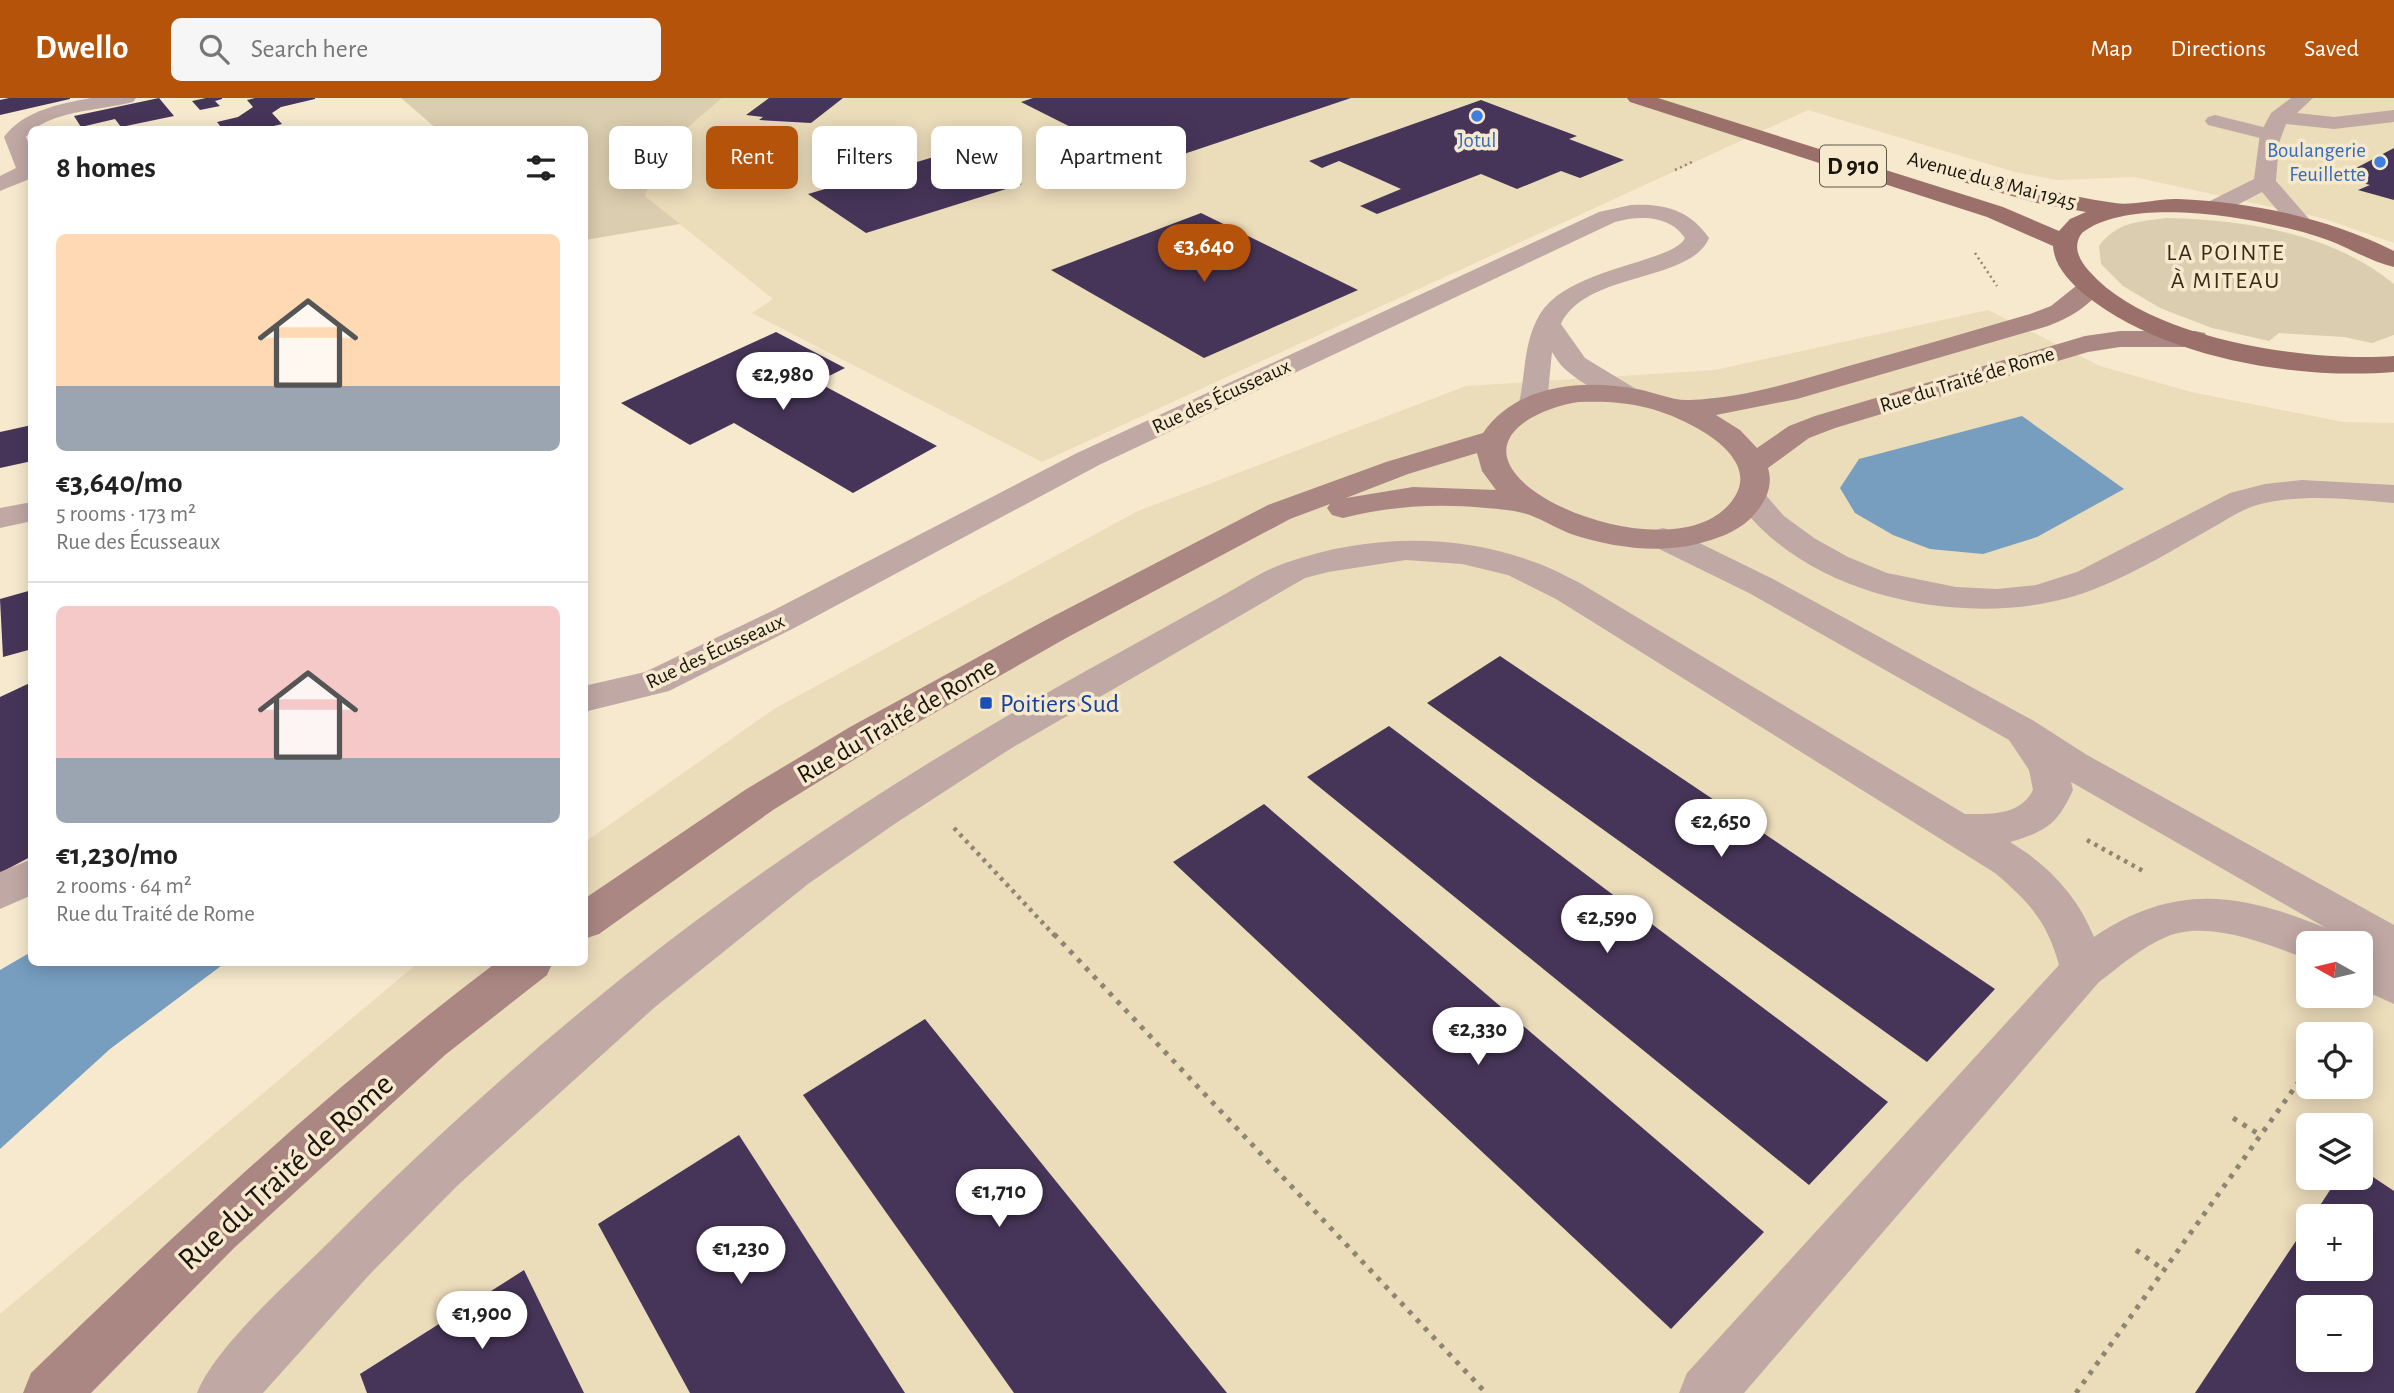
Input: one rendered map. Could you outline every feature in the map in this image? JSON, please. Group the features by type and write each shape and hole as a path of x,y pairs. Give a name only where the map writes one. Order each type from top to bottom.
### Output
{"main road":[{"name":"Avenue du 8 Mai 1945","path":"1637,98 1995,212 2065,243"},
{"name":"Avenue du 8 Mai 1945","path":"1945,169 2037,196 2114,210"},
{"path":"2394,260 2344,238 2302,225 2214,208 2164,205 2114,210 2089,218 2072,229 2065,243 2066,256 2090,287 2149,322 2195,339 2283,360 2335,366 2394,364"}],"street":[{"path":"0,184 21,176 28,169 15,137 19,130 32,122 65,110 126,98"},
{"path":"2302,98 2273,125 2265,182 2302,225"},
{"path":"2215,121 2273,125 2334,123 2394,116"},
{"path":"2214,208 2265,182"},
{"name":"Rue des Écusseaux","path":"588,698 656,682 786,618 1088,459 1608,217 1629,211 1663,213 1692,228 1697,237 1693,247 1679,255 1578,292 1562,302 1553,314 1538,353 1538,376 1533,403"},
{"name":"Rue du Traité de Rome","path":"1682,409 1752,401 1784,394 2039,320 2060,312 2090,287"},
{"path":"1548,327 1575,364 1626,395"},
{"name":"Rue du Traité de Rome","path":"1752,465 1799,432 1825,422 2085,344 2120,339 2195,339"},
{"path":"1571,395 1626,395 1682,409 1714,424 1738,443 1752,465 1756,482 1752,499 1734,518 1703,532 1663,538 1604,533 1569,524 1531,505 1506,484 1493,460 1493,439 1508,418 1533,403 1571,395"},
{"name":"Rue du Traité de Rome","path":"588,919 759,800 864,736 1056,629 1279,512 1397,468 1493,439"},
{"path":"1752,499 1773,523 1827,560 1862,576 1920,592 1999,600 2031,597 2072,586 2244,498 2290,489 2342,489 2394,495"},
{"name":"Rue du Traité de Rome","path":"1223,542 1376,500 1453,494 1531,505"},
{"path":"0,518 28,512"},
{"path":"1663,538 1761,586 2021,730 2073,765 2394,946"},
{"path":"225,1393 283,1327 489,1122 671,965 824,850 1119,668 1293,571 1338,557 1387,550 1439,551 1475,556 1521,568 1568,591 2010,862 2048,894 2072,930 2083,969"},
{"path":"1958,830 1996,829 2021,824 2040,813 2053,790 2048,768 2021,730"},
{"path":"0,892 28,878"},
{"path":"1707,1393 2083,969 2136,932 2160,920 2192,917 2242,918 2296,934"},
{"name":"Rue du Traité de Rome","path":"51,1393 226,1221 428,1041 526,966"},
{"path":"2373,974 2394,985"}],"path":[{"path":"1629,211 1623,196 1749,133"},
{"path":"916,791 1486,1393"},
{"path":"2076,1393 2296,1086"},
{"path":"2233,1118 2260,1135"},
{"path":"2136,1250 2164,1270"}],"shaded area":[{"path":"401,98 722,98 690,126 609,126 609,189 648,189 645,196 680,224 588,239 588,126 434,126"},
{"path":"722,98 2394,98 2394,243 2322,218 2134,177 2057,180 2015,172 1808,110 1042,462 752,313 773,299 645,196 648,189 692,189 692,126 690,126"},
{"path":"2167,218 2257,226 2315,241 2343,252 2394,284 2394,335 2372,343 2344,337 2279,333 2269,341 2212,328 2160,308 2123,286 2101,264 2099,246 2121,227"},
{"path":"1988,310 2100,366 2191,392 2343,422 2394,423 2394,1393 0,1393 0,1314 414,966 588,966 588,840 774,709 1138,511 1466,386 1715,370"}],"water":[{"path":"2022,416 2124,489 2037,537 1983,554 1930,549 1893,535 1855,513 1840,488 1859,459"},
{"path":"28,954 28,966 221,966 110,1049 0,1149 0,970"}],"building":[{"path":"159,98 174,116 126,126 120,126 115,119 80,126 74,116"},
{"path":"222,98 215,101 220,106 200,110 192,101"},
{"path":"315,98 281,107 272,113 282,124 220,126 217,122 238,117 253,107 247,100"},
{"path":"769,98 843,98 811,123 759,120 763,117 746,115"},
{"path":"1033,98 1351,98 1186,153 1186,126 1069,126 1021,102"},
{"path":"70,99 0,115 0,100"},
{"path":"1481,100 1577,136 1569,139 1624,160 1580,178 1561,171 1517,189 1481,174 1377,214 1360,206 1401,189 1339,161 1322,168 1309,161"},
{"name":"Boulangerie Feuillette","path":"2394,148 2394,200 2358,190 2370,185 2339,177"},
{"path":"931,158 931,189 1006,189 866,233 808,194 825,189 917,189 917,162"},
{"path":"1201,213 1358,290 1204,358 1051,270"},
{"path":"776,332 845,368 817,382 937,446 853,493 734,423 690,445 621,403"},
{"path":"28,426 28,462 0,468 0,432"},
{"path":"28,591 28,650 3,657 0,599"},
{"path":"1500,656 1995,989 1927,1062 1427,703"},
{"path":"28,684 28,858 0,873 0,697"},
{"path":"1389,726 1888,1102 1809,1185 1307,777"},
{"path":"1264,804 1764,1232 1671,1329 1173,862"},
{"path":"925,1019 1227,1393 1014,1393 803,1095"},
{"path":"739,1135 905,1393 690,1393 598,1224"},
{"path":"2373,1177 2394,1191 2394,1393 2195,1393 2296,1241 2296,1281 2373,1281 2373,1204 2321,1204 2330,1190 2373,1190"},
{"path":"524,1270 584,1393 367,1393 360,1374"}],"place":[{"name":"Jotul","path":"1477,116"},
{"name":"Boulangerie Feuillette","path":"2380,162"},
{"name":"Poitiers Sud","path":"986,703"}],"district":[{"name":"LA POINTE À MITEAU","path":"2226,266"}]}
